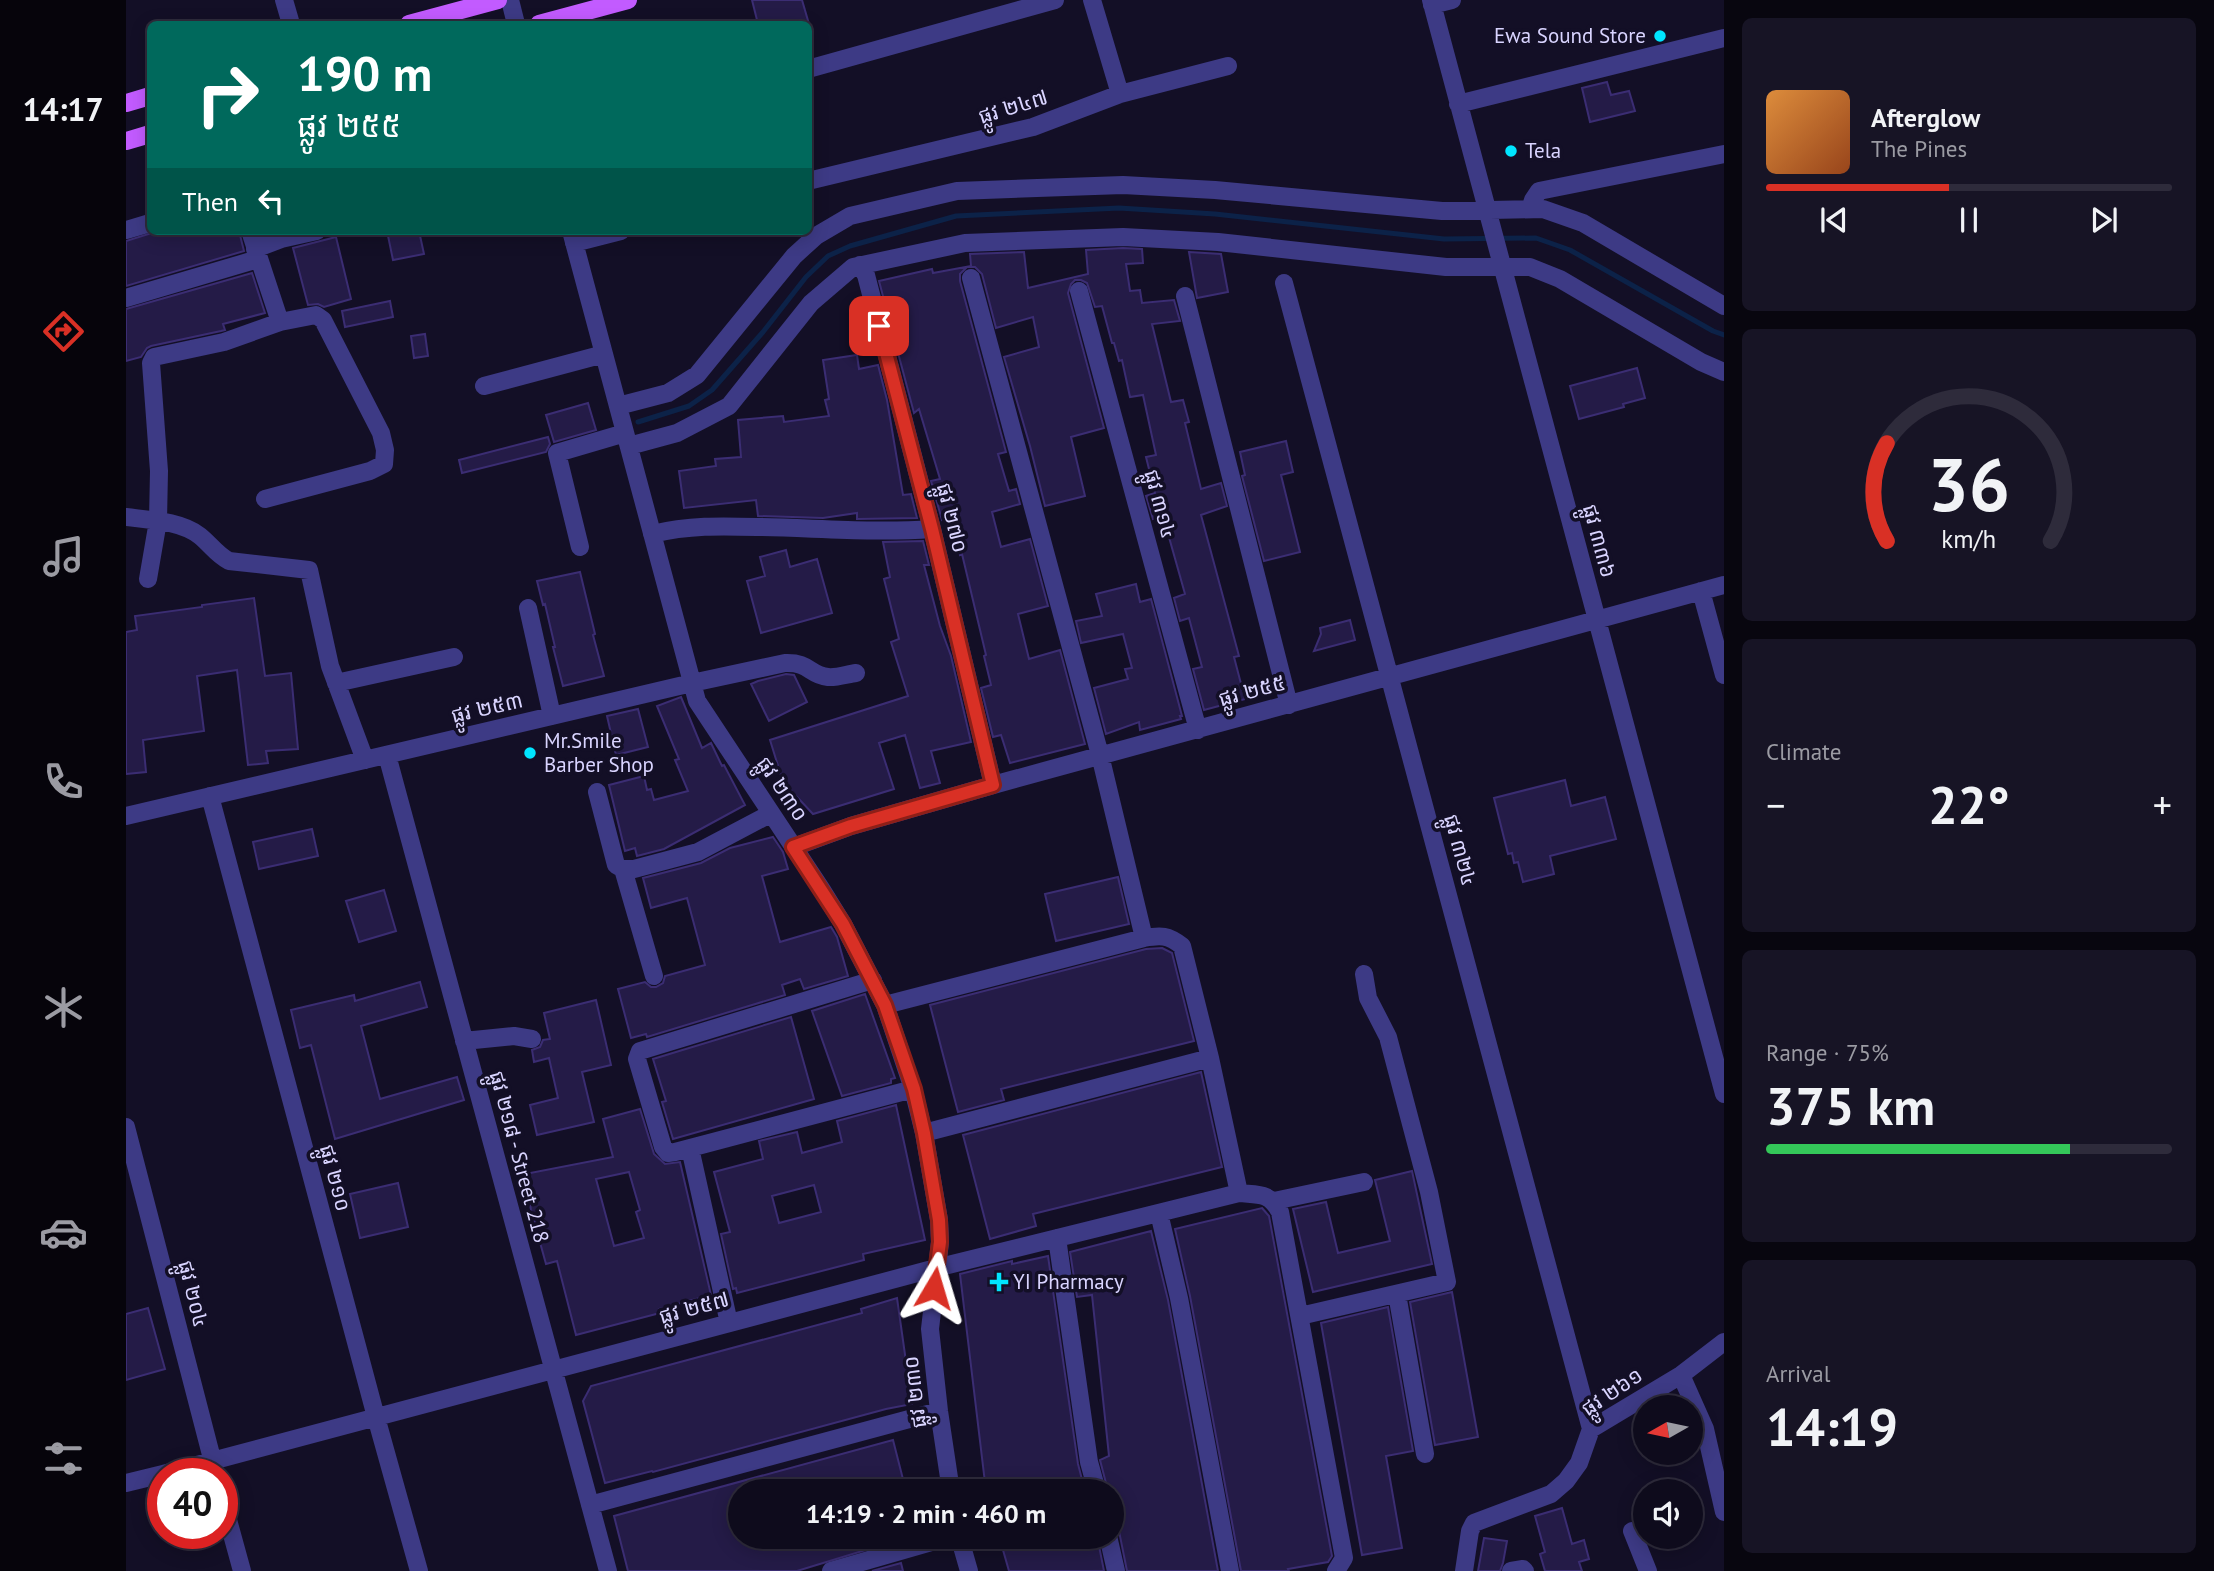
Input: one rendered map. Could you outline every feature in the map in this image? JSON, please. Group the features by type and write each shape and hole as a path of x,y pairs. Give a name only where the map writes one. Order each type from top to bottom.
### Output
{"main road":[{"path":"420,21 498,0"},
{"path":"550,21 628,0"},
{"path":"126,103 147,97"},
{"path":"126,141 147,135"}],"street":[{"path":"284,0 290,21"},
{"path":"510,0 515,21"},
{"path":"812,68 1055,0"},
{"path":"1092,0 1120,94"},
{"path":"1431,3 1452,0"},
{"name":"ផ្លូវ ៣៣៦","path":"1431,3 1724,1094"},
{"path":"1458,104 1724,38"},
{"name":"ផ្លូវ ២៤៧","path":"812,180 1033,127 1120,94 1228,66"},
{"path":"1530,209 1532,200 1539,191 1724,154"},
{"path":"618,406 668,393 697,374 794,256 816,236 850,216 957,191 1123,185 1215,190 1442,211 1488,213 1543,209 1583,223 1724,306"},
{"path":"126,230 147,224"},
{"path":"251,235 280,322"},
{"path":"126,298 257,254 281,239 299,235"},
{"path":"580,547 557,453 677,433 729,406 811,303 853,267 965,243 1123,236 1218,242 1446,267 1500,261 1530,267 1560,279 1701,362 1724,372"},
{"name":"ផ្លូវ ២៣០","path":"573,237 697,701 843,924 885,1005 914,1089 939,1220 940,1242 930,1329 949,1479"},
{"name":"ផ្លូវ ២៧០","path":"860,265 866,275 932,529 993,785"},
{"path":"971,278 1100,755 1144,938"},
{"name":"ផ្លូវ ៣២៤","path":"1284,282 1591,1429"},
{"name":"ផ្លូវ ៣១៤","path":"1079,291 1198,730"},
{"path":"1185,296 1289,705"},
{"path":"148,579 158,520 159,471 150,363 155,357 223,342 280,322 316,315 323,320 381,433 385,450 384,464 370,471 265,499"},
{"path":"484,386 604,354"},
{"path":"126,517 158,520 188,529 229,561 309,570 330,666 365,760"},
{"path":"652,534 681,527 887,532 932,529"},
{"name":"ផ្លូវ ២៥៥","path":"793,847 851,826 993,785 1724,585"},
{"path":"1701,591 1724,675"},
{"path":"528,608 552,716"},
{"path":"336,684 454,657"},
{"name":"ផ្លូវ ២៥៣","path":"126,816 785,663 799,662 828,678 856,673"},
{"name":"ផ្លូវ ២១៨ - Street 218","path":"387,755 608,1571"},
{"path":"597,792 616,865 623,869 634,869 698,852 770,814"},
{"name":"ផ្លូវ ២១០","path":"210,796 419,1571"},
{"path":"623,869 654,976"},
{"path":"885,1005 1144,938 1161,935 1171,937 1182,946 1210,1058 1238,1193 1264,1196 1274,1201 1280,1212 1344,1558 1336,1571"},
{"path":"1300,1316 1447,1282 1429,1192 1388,1037 1368,998 1364,974"},
{"path":"873,980 640,1051 638,1059 663,1147 668,1153 690,1148 914,1089"},
{"path":"464,1041 504,1037 532,1039"},
{"path":"924,1133 1210,1058"},
{"name":"ផ្លូវ ២០៤","path":"126,1126 212,1458"},
{"path":"690,1148 729,1323"},
{"path":"1274,1201 1364,1182"},
{"name":"ផ្លូវ ២៥៧","path":"238,1460 376,1417 554,1369 936,1268 1238,1193"},
{"path":"1159,1213 1179,1298 1230,1571"},
{"path":"1057,1238 1094,1479"},
{"path":"1397,1294 1425,1454"},
{"name":"ផ្លូវ ២៦១","path":"1464,1571 1470,1531 1474,1523 1551,1494 1566,1481 1578,1464 1591,1429 1681,1375 1724,1342"},
{"path":"1681,1375 1705,1429 1724,1511"},
{"path":"590,1505 939,1411"},
{"name":"ផ្លូវ ២៥៧","path":"126,1483 147,1478"},
{"path":"1632,1531 1648,1571"},
{"path":"236,1549 242,1571"},
{"path":"831,1571 907,1549"},
{"path":"963,1549 969,1571"},
{"path":"1111,1549 1116,1571"},
{"path":"1511,1571 1525,1571"}],"building":[{"path":"752,0 802,0 808,21 757,21"},
{"path":"1607,82 1611,95 1629,91 1635,111 1590,122 1582,88"},
{"path":"147,234 240,235 244,251 126,286 126,241"},
{"path":"388,235 420,235 424,254 393,260"},
{"path":"336,237 351,299 324,307 318,304 308,305 293,248"},
{"path":"1142,249 1143,263 1126,264 1130,291 1140,290 1142,303 1174,300 1180,321 1152,324 1171,402 1183,400 1189,422 1185,423 1201,489 1221,483 1227,506 1201,515 1239,656 1234,657 1245,699 1204,710 1193,669 1202,667 1189,618 1180,621 1174,598 1185,594 1163,516 1153,519 1146,496 1155,493 1146,457 1156,455 1143,395 1130,397 1122,360 1119,361 1112,343 1102,306 1095,307 1087,283 1075,280 1071,284 1068,293 1104,428 1071,437 1085,496 1045,506 1004,357 1039,347 1033,317 996,328 982,274 975,267 967,267 960,274 960,281 1006,452 998,454 1009,491 1016,489 1020,504 992,512 1001,547 1030,539 1048,606 1018,614 1029,659 1060,650 1085,744 1010,763 1001,735 993,737 981,688 991,685 984,656 986,655 962,554 960,555 950,518 942,520 931,481 940,479 919,409 914,413 879,281 932,269 933,273 971,266 970,254 1024,252 1028,288 1088,274 1086,250"},
{"path":"1189,252 1221,254 1228,292 1197,298"},
{"path":"252,273 265,313 223,324 225,330 151,346 141,357 126,361 126,309"},
{"path":"390,301 393,317 345,327 342,311"},
{"path":"425,334 428,356 414,358 411,336"},
{"path":"857,355 859,369 878,365 887,400 903,495 911,494 917,518 857,519 857,513 823,518 758,516 756,500 684,508 679,471 716,466 715,459 741,457 738,420 783,416 784,422 829,416 825,400 829,399 823,360"},
{"path":"1637,368 1645,398 1623,404 1624,407 1579,419 1570,386"},
{"path":"588,403 596,430 554,442 546,415"},
{"path":"548,437 550,444 546,452 462,473 459,460"},
{"path":"1286,441 1293,472 1281,475 1300,552 1264,561 1242,476 1245,475 1240,452"},
{"path":"923,541 929,565 924,565 951,656 971,742 931,751 940,783 920,788 905,735 879,743 894,789 813,814 783,782 770,740 908,696 891,642 899,639 884,579 890,577 883,542"},
{"path":"786,550 790,567 817,559 832,613 761,633 747,581 765,576 760,557"},
{"path":"580,572 604,676 563,686 545,604 543,605 537,581"},
{"path":"1136,584 1140,602 1151,599 1182,716 1181,719 1140,730 1139,722 1106,734 1094,688 1128,679 1125,669 1132,668 1123,634 1081,643 1076,621 1102,616 1096,594"},
{"path":"254,598 265,676 291,673 298,749 266,751 268,763 248,765 237,670 197,676 204,731 143,740 146,772 126,774 126,632 137,630 135,616"},
{"path":"1350,620 1355,640 1314,651 1321,634 1320,628"},
{"path":"786,674 794,675 807,702 769,721 751,684"},
{"path":"681,697 702,748 711,743 745,805 664,849 637,856 635,848 625,851 609,785 644,776 647,790 651,789 654,800 688,791 675,760 679,759 657,706"},
{"path":"638,709 648,747 616,755 607,716"},
{"path":"1565,780 1571,806 1605,797 1616,839 1550,856 1554,874 1523,882 1518,862 1514,863 1512,853 1508,854 1494,798"},
{"path":"312,829 318,856 259,869 253,842"},
{"path":"773,837 783,852 788,869 762,876 780,942 831,927 837,937 848,976 804,989 800,979 782,985 785,995 647,1037 646,1034 631,1038 618,989 645,982 656,987 663,983 665,976 705,965 687,898 651,908 643,878 701,863 730,848"},
{"path":"1118,877 1129,924 1056,941 1045,894"},
{"path":"384,890 396,931 359,942 346,901"},
{"path":"1162,948 1172,953 1194,1041 1001,1089 1004,1100 958,1112 930,1005 1146,949"},
{"path":"420,982 427,1007 361,1026 380,1099 457,1077 464,1100 335,1139 311,1045 300,1048 291,1010 354,995 355,1001"},
{"path":"865,994 895,1078 891,1079 891,1083 842,1096 812,1011"},
{"path":"596,1000 611,1065 582,1072 594,1122 537,1135 530,1105 558,1098 549,1058 534,1062 532,1050 540,1047 543,1040 550,1039 544,1013"},
{"path":"791,1017 814,1099 673,1139 662,1102 666,1101 653,1059"},
{"path":"1201,1072 1222,1167 1033,1214 1036,1226 990,1239 963,1135"},
{"path":"896,1105 925,1240 863,1254 864,1260 737,1293 736,1288 733,1289 721,1234 730,1232 714,1172 763,1159 759,1141 797,1132 802,1153 842,1142 837,1121","holes":["814,1185 821,1212 779,1223 772,1196"]},
{"path":"640,1109 654,1154 665,1164 680,1162 711,1295 659,1309 660,1313 576,1335 557,1261 546,1264 531,1210 525,1174 613,1157 603,1119","holes":["629,1172 640,1210 636,1212 644,1238 614,1246 596,1179"]},
{"path":"1412,1171 1432,1264 1313,1292 1293,1209 1326,1202 1338,1253 1390,1241 1375,1180"},
{"path":"398,1183 408,1227 360,1238 350,1194"},
{"path":"1262,1208 1269,1216 1332,1556 1328,1562 1288,1569 1289,1571 1241,1571 1175,1229"},
{"path":"1151,1231 1168,1300 1218,1571 1127,1571 1123,1549 1124,1479 1105,1479 1100,1460 1109,1456 1092,1295 1077,1297 1070,1252"},
{"path":"1048,1256 1082,1479 985,1479 960,1274 1012,1261 1012,1264"},
{"path":"1452,1292 1478,1437 1435,1445 1410,1302"},
{"path":"897,1298 912,1404 605,1483 583,1401 591,1386 862,1313 861,1309"},
{"path":"1388,1307 1413,1451 1386,1456 1402,1548 1362,1555 1321,1323"},
{"path":"148,1308 165,1369 126,1380 126,1314"},
{"path":"893,1440 903,1479 750,1479"},
{"path":"728,1485 728,1549 869,1549 797,1571 628,1571 614,1516"},
{"path":"1562,1508 1572,1544 1584,1540 1589,1559 1579,1562 1582,1571 1545,1571 1540,1554 1545,1552 1535,1516"},
{"path":"1484,1538 1507,1541 1500,1571 1478,1571"},
{"path":"1003,1549 1100,1549 1104,1571 1009,1571"},
{"path":"901,1563 903,1571 872,1571"}],"waterway":[{"path":"638,422 689,406 712,390 763,332 806,277 828,256 850,246 956,216 1119,208 1215,214 1444,239 1536,238 1570,250 1724,335"}],"place":[{"name":"Ewa Sound Store","path":"1660,36"},
{"name":"Tela","path":"1511,151"},
{"name":"Mr.Smile Barber Shop","path":"530,753"},
{"name":"YI Pharmacy","path":"999,1282"}],"route":[{"path":"879,326 932,529 993,785 851,826 793,847 843,924 885,1005 914,1089 939,1220 940,1242 934,1288"}]}
